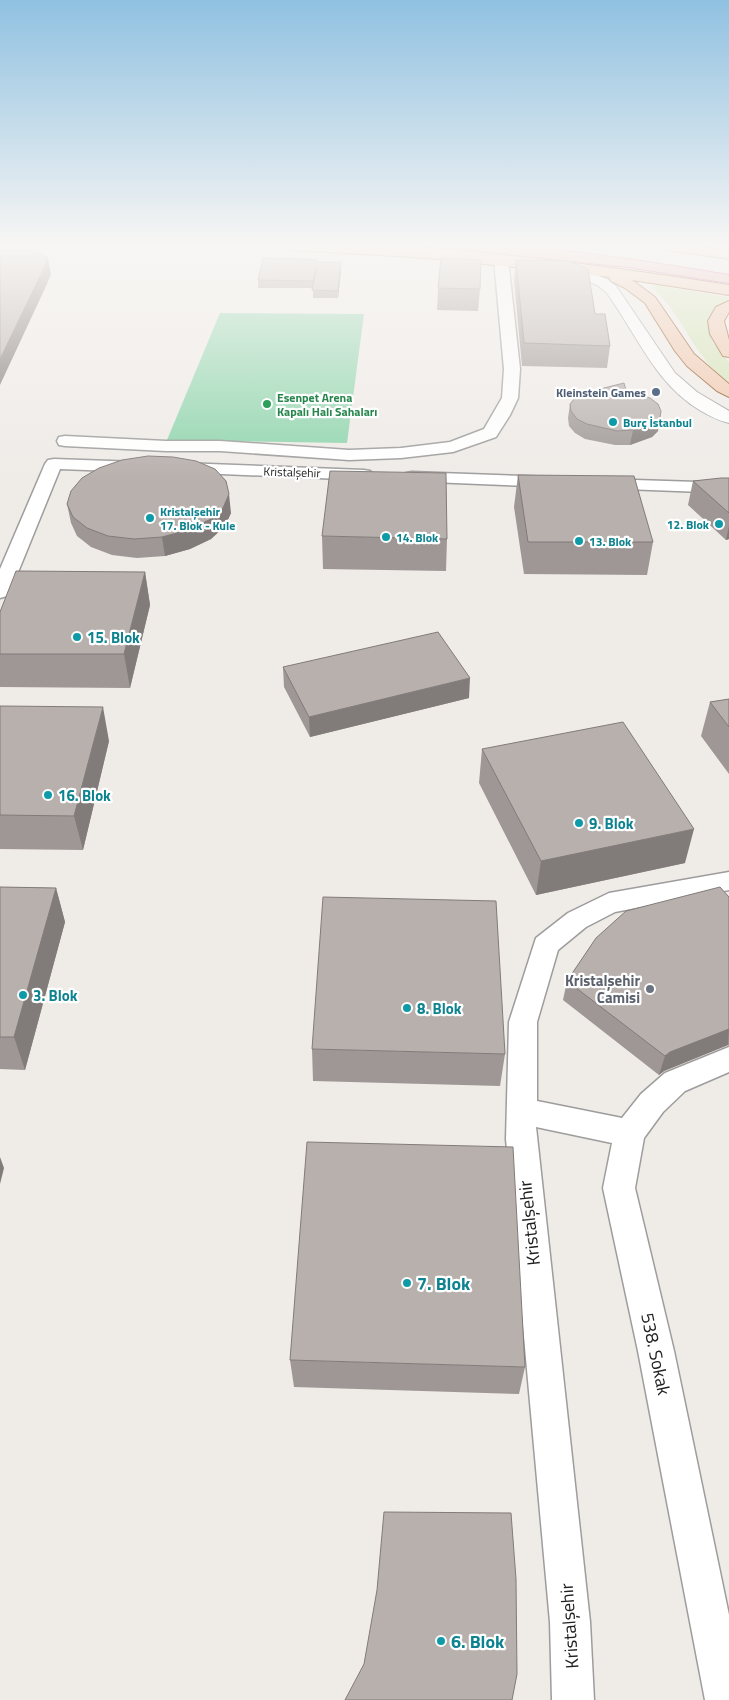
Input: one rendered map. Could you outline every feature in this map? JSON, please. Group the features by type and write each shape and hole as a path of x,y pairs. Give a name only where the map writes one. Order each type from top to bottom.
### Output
{"main road":[{"path":"667,322 683,351 697,367 729,392"},
{"path":"715,322 719,338 729,352"}],"street":[{"path":"65,441 166,446 220,446 349,455 401,453 453,447 490,432 502,415 510,398 512,369 507,322"},
{"path":"633,322 666,372 675,382 699,402 729,418"},
{"name":"Kristalşehir","path":"0,592 54,464 572,483"},
{"path":"592,484 729,488"},
{"name":"Kristalşehir","path":"573,1700 570,1622 521,1139 523,1022 546,945 577,920 609,903 729,881"},
{"name":"538. Sokak","path":"726,1700 656,1352 619,1188 629,1133 652,1103 675,1082 729,1059"},
{"path":"521,1111 629,1133"}],"green space":[{"name":"Esenpet Arena Kapalı Halı Sahaları","path":"216,322 363,322 347,443 167,440"},
{"path":"680,322 708,322 713,343 729,362 729,382 716,372"}],"building":[{"path":"0,322 18,322 0,359"},
{"path":"522,322 606,322 610,346 524,343"},
{"path":"624,383 626,390 650,398 658,404 661,411 660,417 655,423 633,430 617,431 587,424 577,419 571,411 570,404 575,398 584,393"},
{"name":"Kristalşehir 17. Blok - Kule","path":"148,456 173,457 196,461 215,469 226,481 229,494 223,508 209,520 188,530 162,537 134,539 108,536 87,528 73,517 67,504 71,491 82,478 99,468 122,460"},
{"path":"330,471 446,473 447,539 322,536"},
{"path":"518,475 634,476 653,542 528,542"},
{"path":"729,478 729,513 693,481"},
{"path":"16,571 145,572 124,654 0,654 0,612"},
{"path":"438,632 470,678 309,717 283,667"},
{"path":"729,699 729,727 710,702"},
{"name":"16. Blok","path":"0,706 103,707 74,816 0,815"},
{"name":"9. Blok","path":"623,722 694,829 541,861 482,749"},
{"path":"0,887 56,888 14,1037 0,1037"},
{"name":"Kristalşehir Camisi","path":"720,887 729,897 729,1029 670,1052 665,1056 567,981 596,938 626,911"},
{"name":"8. Blok","path":"323,897 496,901 505,1054 312,1049"},
{"name":"7. Blok","path":"307,1142 513,1147 525,1367 290,1360"},
{"name":"6. Blok","path":"384,1512 511,1513 516,1579 517,1674 512,1700 345,1700 364,1664 377,1590"}],"place":[{"name":"Kleinstein Games","path":"656,392"},
{"name":"Esenpet Arena Kapalı Halı Sahaları","path":"267,404"},
{"name":"Burç İstanbul","path":"613,422"},
{"name":"Kristalşehir 17. Blok - Kule","path":"150,518"},
{"name":"12. Blok","path":"719,524"},
{"name":"14. Blok","path":"386,537"},
{"name":"13. Blok","path":"579,541"},
{"name":"15. Blok","path":"77,637"},
{"name":"16. Blok","path":"48,795"},
{"name":"9. Blok","path":"579,823"},
{"name":"Kristalşehir Camisi","path":"650,989"},
{"name":"3. Blok","path":"23,995"},
{"name":"8. Blok","path":"407,1008"},
{"name":"7. Blok","path":"407,1283"},
{"name":"6. Blok","path":"441,1641"}]}
